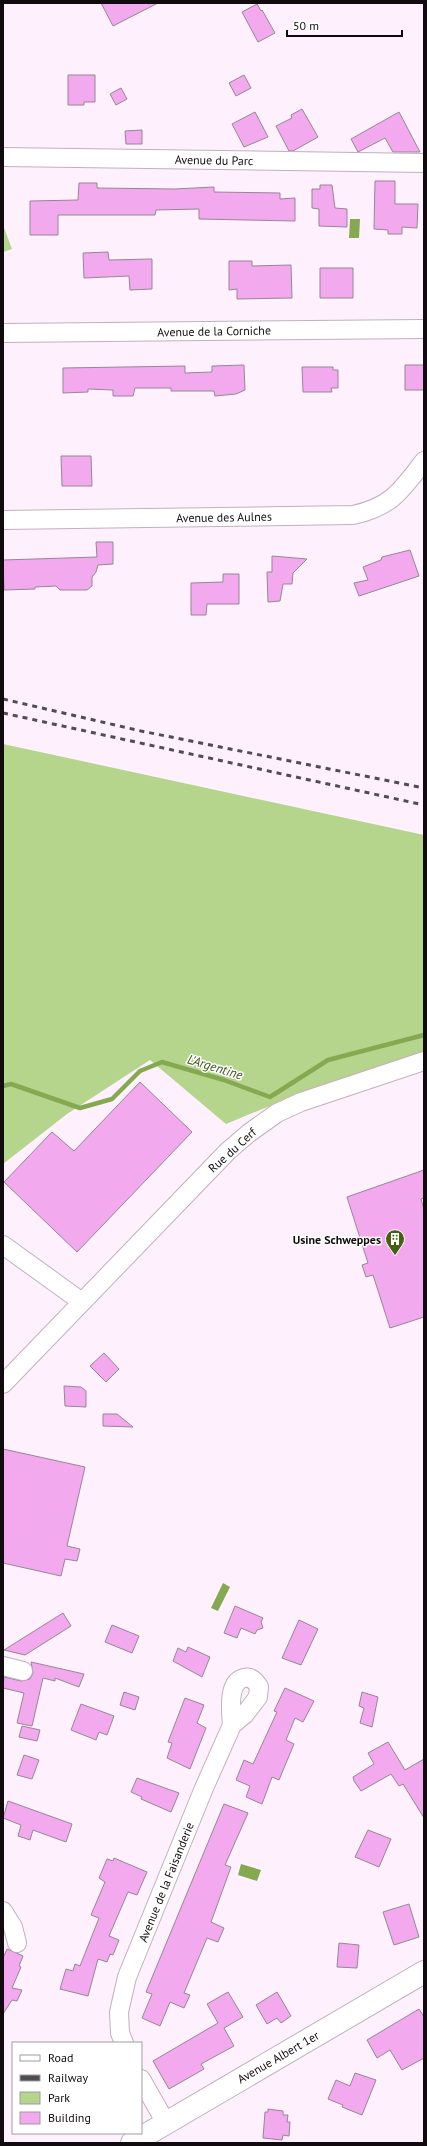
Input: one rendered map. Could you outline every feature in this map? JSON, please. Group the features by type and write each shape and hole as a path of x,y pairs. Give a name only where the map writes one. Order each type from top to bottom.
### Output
{"main road":[{"name":"Avenue Albert 1er","path":"132,2143 424,1972"}],"street":[{"name":"Avenue du Parc","path":"3,157 424,163"},
{"name":"Avenue de la Corniche","path":"3,333 424,329"},
{"name":"Avenue des Aulnes","path":"3,520 352,515 373,511 389,501 424,462"},
{"name":"Rue du Cerf","path":"3,1384 228,1150 249,1133 277,1114 300,1102 424,1061"},
{"path":"3,1245 82,1302"},
{"path":"3,1666 23,1671"},
{"name":"Avenue de la Faisanderie","path":"124,2042 120,2033 119,2012 127,1977 204,1788 232,1725"},
{"path":"3,1911 13,1927 17,1944"},
{"path":"142,2081 166,2123"}],"green space":[{"path":"3,225 12,249 3,252"},
{"path":"3,744 424,835 424,1056 327,1088 318,1086 226,1124 150,1060 67,1114 3,1164"}],"shaded area":[{"path":"350,219 360,219 359,238 349,238"},
{"path":"223,1583 230,1587 218,1611 211,1608"},
{"path":"241,1864 261,1870 257,1881 238,1875"}],"building":[{"path":"101,3 158,3 113,26"},
{"path":"257,4 275,33 258,42 242,12"},
{"path":"68,75 95,75 95,102 84,102 84,105 68,105"},
{"path":"244,75 251,88 236,96 229,83"},
{"path":"121,88 127,99 116,105 110,94"},
{"path":"302,109 318,137 293,151 289,151 276,126 292,118 291,115"},
{"path":"255,112 268,137 244,147 232,124"},
{"path":"399,112 420,152 393,152 385,138 358,152 351,139"},
{"path":"142,130 142,144 126,144 125,131"},
{"path":"375,181 395,181 395,204 418,204 417,228 402,227 402,234 388,234 388,230 374,229"},
{"path":"79,183 97,183 97,188 175,189 214,187 214,192 280,193 280,199 295,198 295,221 199,219 199,209 156,210 155,215 58,215 58,235 30,235 30,201 78,200"},
{"path":"320,185 332,185 335,208 347,209 347,227 319,226 319,209 312,208 312,189 320,189"},
{"path":"108,252 109,260 152,259 152,289 130,290 129,276 84,278 83,253"},
{"path":"229,261 252,261 252,266 291,265 292,298 237,299 237,289 229,290"},
{"path":"320,268 353,268 353,298 320,298"},
{"path":"244,365 245,390 236,394 215,396 214,391 171,391 171,388 135,388 133,396 113,396 113,390 88,389 88,392 63,393 63,368 185,366 185,373 212,372 212,366"},
{"path":"405,365 424,365 424,390 405,390"},
{"path":"302,367 333,367 333,370 338,370 338,388 331,388 332,392 303,392"},
{"path":"61,456 91,456 92,486 62,486"},
{"path":"96,542 113,542 113,564 98,565 96,572 92,577 92,586 87,590 60,590 56,586 35,587 35,589 4,590 3,560 97,557"},
{"path":"410,550 419,576 359,596 354,583 368,580 363,567 381,560 382,557"},
{"path":"272,556 307,559 293,573 292,584 283,584 280,601 268,602 267,572 272,572"},
{"path":"223,574 239,574 239,604 207,604 206,615 191,615 191,583 223,582"},
{"path":"140,1082 192,1132 77,1252 4,1182 52,1132 74,1151"},
{"name":"Usine Schweppes","path":"424,1170 424,1198 421,1199 424,1209 424,1317 390,1328 373,1275 366,1277 362,1265 368,1263 347,1197"},
{"path":"104,1353 119,1369 106,1382 90,1366"},
{"path":"64,1386 81,1387 86,1391 86,1407 65,1406"},
{"path":"103,1414 117,1414 133,1427 103,1426"},
{"path":"3,1449 85,1467 67,1546 80,1549 77,1561 65,1559 61,1576 3,1563"},
{"path":"235,1606 263,1618 261,1622 263,1628 257,1630 255,1634 241,1628 237,1638 224,1633"},
{"path":"63,1613 71,1626 25,1655 4,1650"},
{"path":"299,1620 318,1629 301,1665 282,1658"},
{"path":"112,1625 139,1636 132,1653 105,1642"},
{"path":"188,1647 210,1657 202,1677 173,1661 178,1648 186,1652"},
{"path":"31,1662 84,1674 79,1687 55,1678 55,1681 43,1678 32,1726 17,1723 24,1693 3,1688 4,1677 21,1681 30,1679 33,1673"},
{"path":"285,1688 314,1701 303,1722 295,1718 286,1740 294,1744 279,1780 272,1777 262,1804 246,1797 250,1786 236,1780 244,1760 253,1764 277,1712 274,1711"},
{"path":"124,1692 139,1697 135,1710 120,1705"},
{"path":"362,1692 378,1697 372,1727 360,1723 364,1708 359,1706"},
{"path":"185,1698 204,1705 197,1723 206,1728 190,1769 167,1758 172,1743 168,1742"},
{"path":"81,1704 114,1716 107,1735 99,1732 96,1740 71,1730"},
{"path":"22,1726 40,1730 37,1741 19,1737"},
{"path":"388,1742 405,1770 424,1759 424,1818 403,1784 399,1786 391,1774 361,1791 354,1781 353,1777 374,1764 368,1753"},
{"path":"24,1755 39,1760 32,1779 17,1775"},
{"path":"137,1778 179,1793 171,1812 141,1799 142,1797 131,1792"},
{"path":"8,1801 72,1824 66,1842 33,1830 30,1840 18,1836 21,1825 3,1818"},
{"path":"224,1804 248,1813 225,1865 231,1867 211,1922 224,1928 218,1942 207,1938 184,1993 190,1995 184,2008 170,2002 160,2026 142,2018 152,1994 146,1992"},
{"path":"368,1830 391,1839 379,1867 355,1857"},
{"path":"114,1858 147,1872 137,1895 128,1892 109,1936 119,1940 113,1955 110,1954 107,1962 98,1959 88,1996 60,1989 66,1969 73,1971 75,1964 80,1966 99,1918 91,1915 105,1882 99,1878 107,1859 113,1861"},
{"path":"409,1904 419,1937 394,1945 383,1912"},
{"path":"339,1943 359,1945 357,1968 337,1967"},
{"path":"7,1949 23,1956 19,1966 21,1967 12,1988 22,1990 17,2001 12,2000 3,2014 3,1958"},
{"path":"228,1992 243,2017 224,2028 234,2046 201,2064 204,2069 169,2089 153,2061 218,2023 207,2004"},
{"path":"277,1992 291,2016 281,2023 277,2018 267,2024 256,2005"},
{"path":"419,2009 424,2017 424,2058 402,2070 390,2050 377,2058 367,2040"},
{"path":"355,2073 376,2080 362,2115 342,2107 343,2105 328,2099 336,2080 350,2086"},
{"path":"268,2109 283,2111 283,2115 288,2115 287,2122 290,2122 289,2136 283,2135 282,2140 263,2138 265,2112 268,2112"}],"waterway":[{"name":"L'Argentine","path":"3,1086 11,1084 80,1108 112,1099 140,1071 162,1062 224,1080 270,1097 328,1060 424,1035"}],"railway":[{"path":"3,699 141,731 424,788"},
{"path":"3,713 424,805"}],"place":[{"name":"Usine Schweppes","path":"395,1256"}]}
